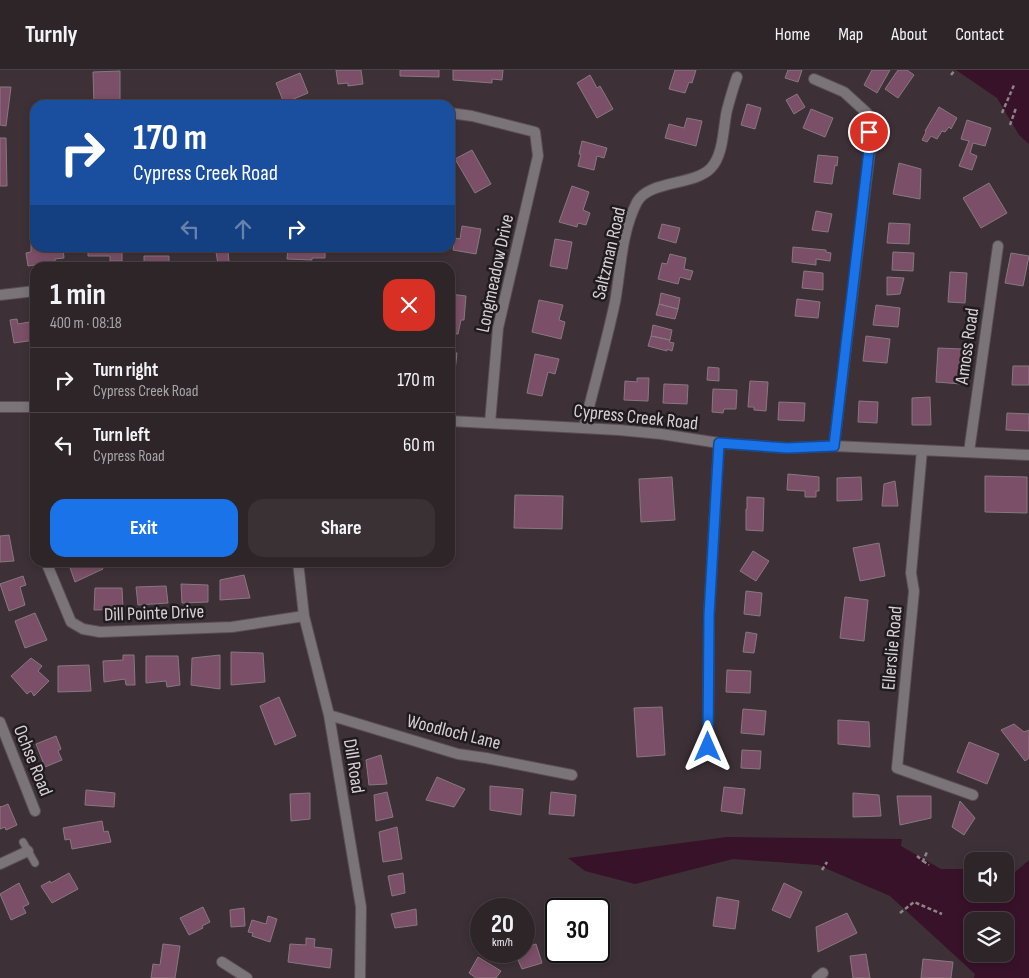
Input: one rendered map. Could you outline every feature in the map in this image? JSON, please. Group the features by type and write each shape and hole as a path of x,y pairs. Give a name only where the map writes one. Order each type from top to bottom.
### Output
{"street":[{"name":"Saltzman Road","path":"584,427 615,300 623,250 630,222 638,201 644,193 694,177 710,169 717,159 736,77"},
{"path":"814,79 844,92 867,113 870,142 834,446"},
{"name":"Longmeadow Drive","path":"455,114 472,116 535,132 538,156 498,328 490,423"},
{"name":"Amoss Road","path":"969,452 998,246"},
{"path":"0,295 30,292"},
{"path":"0,406 30,407"},
{"name":"Cypress Creek Road","path":"455,421 584,427 661,434 719,443 787,448 834,446 1029,455"},
{"path":"708,747 709,615 719,443"},
{"name":"Ellerslie Road","path":"922,450 911,573 914,591 897,768 973,794"},
{"name":"Dill Pointe Drive","path":"48,567 71,622 83,629 100,632 232,627 304,616"},
{"name":"Dill Road","path":"299,567 304,616 328,715 362,907 360,978"},
{"name":"Woodloch Lane","path":"328,715 458,754 572,775"},
{"name":"Ochse Road","path":"0,722 35,811"},
{"path":"0,864 26,846"},
{"path":"222,962 247,978"}],"lane":[{"path":"26,846 35,863"}],"path":[{"path":"951,75 955,70"},
{"path":"1002,113 1014,85"},
{"path":"1010,125 1016,108"},
{"path":"923,861 927,852"},
{"path":"918,856 929,864"},
{"path":"822,870 827,862"},
{"path":"900,913 914,902 942,914"}],"shaded area":[{"path":"956,70 1029,70 1029,144 1019,135 997,98"},
{"path":"727,837 902,839 901,846 941,869 964,869 964,902 1014,902 1014,873 1029,860 1029,978 974,978 975,974 890,896 818,865 733,859 635,884 585,871 568,858"}],"building":[{"path":"336,70 361,70 363,84 348,86 348,83 338,84"},
{"path":"400,70 439,70 439,77 400,76"},
{"path":"453,70 503,70 502,80 492,79 492,83 453,80"},
{"path":"675,70 696,70 692,83 689,82 685,93 669,89"},
{"path":"788,70 802,70 798,82 785,78"},
{"path":"872,70 890,70 877,93 864,85"},
{"path":"898,70 907,70 914,75 898,98 885,89"},
{"path":"120,71 120,100 94,100 93,72"},
{"path":"300,73 308,93 291,100 283,100 276,83"},
{"path":"590,75 597,88 600,86 613,109 597,118 577,83"},
{"path":"0,87 11,87 6,126 0,125"},
{"path":"797,94 805,107 794,114 786,100"},
{"path":"747,104 761,108 755,129 741,125"},
{"path":"939,107 957,118 951,129 949,127 945,132 942,131 937,139 931,136 927,142 922,140 925,131"},
{"path":"811,109 833,118 825,137 803,128"},
{"path":"687,118 702,121 696,146 665,138 669,124 684,128"},
{"path":"967,120 991,128 985,146 973,143 970,153 977,156 972,170 959,166 969,141 961,139"},
{"path":"0,138 6,138 7,186 0,186"},
{"path":"582,141 607,148 604,158 597,156 594,170 578,166"},
{"path":"472,150 491,184 475,193 455,159"},
{"path":"818,155 838,157 832,184 814,182"},
{"path":"899,163 921,169 920,199 893,194"},
{"path":"989,183 1007,213 981,228 963,198"},
{"path":"572,186 589,192 583,210 590,213 586,225 578,223 577,227 559,222"},
{"path":"816,211 832,214 828,232 812,230"},
{"path":"889,223 910,224 909,244 887,243"},
{"path":"662,224 680,228 676,243 658,238"},
{"path":"462,226 481,229 476,254 455,250 455,238 460,239"},
{"path":"555,239 572,242 567,269 550,266"},
{"path":"793,247 826,250 826,252 831,253 830,261 816,259 816,265 792,262"},
{"path":"63,252 64,258 55,259 55,262 30,262 30,266 28,266 26,253"},
{"path":"88,252 122,252 122,261 110,261 110,256 88,256"},
{"path":"216,252 228,252 229,262 218,262"},
{"path":"288,252 325,252 325,258 312,258 312,260 287,259"},
{"path":"893,252 914,253 913,271 892,270"},
{"path":"1011,253 1029,256 1023,286 1005,283"},
{"path":"670,254 686,258 684,269 693,271 690,280 680,277 678,284 658,279 662,263 667,264"},
{"path":"144,256 169,256 169,262 144,262"},
{"path":"804,271 823,273 823,290 802,288"},
{"path":"950,272 967,273 965,303 948,302"},
{"path":"887,277 904,278 900,294 887,295"},
{"path":"661,293 680,298 678,309 659,304"},
{"path":"455,295 466,296 464,320 461,320 458,334 455,334"},
{"path":"797,299 820,302 818,318 795,316"},
{"path":"539,300 563,305 559,320 565,322 561,339 532,332"},
{"path":"659,304 678,309 675,319 656,315"},
{"path":"876,305 900,308 898,327 873,325"},
{"path":"17,319 18,324 30,322 30,341 14,343 10,320"},
{"path":"653,325 672,330 670,340 651,336"},
{"path":"651,336 670,340 669,342 674,343 672,351 648,346"},
{"path":"866,336 890,339 887,363 863,361"},
{"path":"938,348 962,349 961,384 936,382"},
{"path":"455,353 457,353 455,371"},
{"path":"535,354 559,359 555,374 548,372 542,396 527,393"},
{"path":"1013,366 1029,366 1029,385 1012,385"},
{"path":"708,367 719,368 719,381 707,380"},
{"path":"637,378 649,378 648,401 624,400 625,381 637,382"},
{"path":"750,381 768,382 766,411 754,410 754,407 748,407"},
{"path":"664,384 688,385 687,404 663,403"},
{"path":"713,389 737,390 736,409 724,409 723,413 712,412"},
{"path":"930,397 931,425 912,425 912,398"},
{"path":"859,401 878,402 877,423 858,422"},
{"path":"779,402 805,403 804,421 778,420"},
{"path":"1007,413 1029,414 1029,431 1006,430"},
{"path":"788,474 819,477 819,491 816,491 816,497 805,497 805,491 787,490"},
{"path":"985,476 1027,477 1027,513 985,512"},
{"path":"672,477 675,520 641,522 639,479"},
{"path":"861,477 862,500 837,501 837,478"},
{"path":"895,481 898,506 882,506 884,484"},
{"path":"515,495 563,496 562,529 514,528"},
{"path":"747,497 764,498 763,531 746,530"},
{"path":"9,535 14,561 0,562 0,536"},
{"path":"879,543 885,576 860,581 853,548"},
{"path":"753,551 769,561 756,581 740,571"},
{"path":"70,567 102,567 103,569 75,582"},
{"path":"244,575 250,598 220,600 220,580"},
{"path":"23,576 26,585 20,587 25,605 9,611 0,584"},
{"path":"181,584 208,585 208,602 182,603"},
{"path":"166,586 168,603 138,605 136,587"},
{"path":"95,588 122,588 123,609 94,610"},
{"path":"746,591 762,593 760,616 744,614"},
{"path":"845,597 868,600 864,641 840,638"},
{"path":"35,613 47,640 25,648 15,621"},
{"path":"746,632 757,634 754,653 743,652"},
{"path":"231,652 263,653 265,682 231,685"},
{"path":"123,655 134,655 135,685 126,685 125,679 104,682 103,661 123,660"},
{"path":"220,655 220,689 191,685 192,658"},
{"path":"146,656 178,656 180,685 167,687 166,681 146,683"},
{"path":"31,658 42,666 38,671 49,681 34,696 31,691 27,694 11,676"},
{"path":"89,665 91,691 58,692 58,666"},
{"path":"727,670 751,671 750,693 726,692"},
{"path":"279,697 296,736 275,745 260,706"},
{"path":"662,707 665,755 637,757 634,708"},
{"path":"743,709 766,711 764,735 741,733"},
{"path":"838,720 869,722 870,747 838,744"},
{"path":"1014,724 1024,732 1029,730 1029,758 1025,761 1001,730"},
{"path":"56,736 61,749 58,751 62,760 45,767 36,744"},
{"path":"969,742 999,754 987,784 957,772"},
{"path":"742,750 761,751 760,769 741,768"},
{"path":"381,755 387,784 369,785 366,760"},
{"path":"437,777 465,789 454,807 426,800"},
{"path":"490,786 523,789 521,815 490,810"},
{"path":"724,787 745,789 742,814 721,811"},
{"path":"86,790 115,793 114,807 85,805"},
{"path":"387,792 393,817 376,821 374,795"},
{"path":"551,792 576,795 574,816 549,814"},
{"path":"310,793 310,819 291,821 290,794"},
{"path":"853,793 879,795 881,816 853,817"},
{"path":"897,796 931,796 931,818 900,825"},
{"path":"960,801 975,818 964,835 952,827"},
{"path":"8,804 17,825 6,830 5,827 0,829 0,806"},
{"path":"102,821 104,832 108,831 111,842 72,849 70,839 65,840 63,828"},
{"path":"397,827 402,859 383,862 379,832"},
{"path":"69,873 78,889 52,903 41,886"},
{"path":"403,873 405,893 392,896 388,876"},
{"path":"19,883 29,904 23,907 26,913 11,920 0,894"},
{"path":"784,883 802,892 790,918 772,910"},
{"path":"717,897 739,901 735,929 713,926"},
{"path":"203,907 210,922 189,935 180,918"},
{"path":"244,908 245,926 231,927 230,910"},
{"path":"416,909 417,925 395,928 391,914"},
{"path":"847,913 857,933 818,952 816,927"},
{"path":"268,916 277,919 270,942 252,936 253,933 248,932 252,920 266,924"},
{"path":"306,938 315,939 314,947 332,949 330,968 288,962 290,944 306,945"},
{"path":"163,944 180,946 175,978 151,978 153,964 160,965"},
{"path":"535,944 542,963 522,969 519,963 535,963"},
{"path":"866,954 870,978 853,978 850,956"},
{"path":"923,959 953,962 951,978 921,978"},
{"path":"475,963 488,963 501,971 496,978 476,978 469,973"}],"route":[{"path":"708,747 709,615 719,443 787,448 834,446 870,142 869,132"}]}
